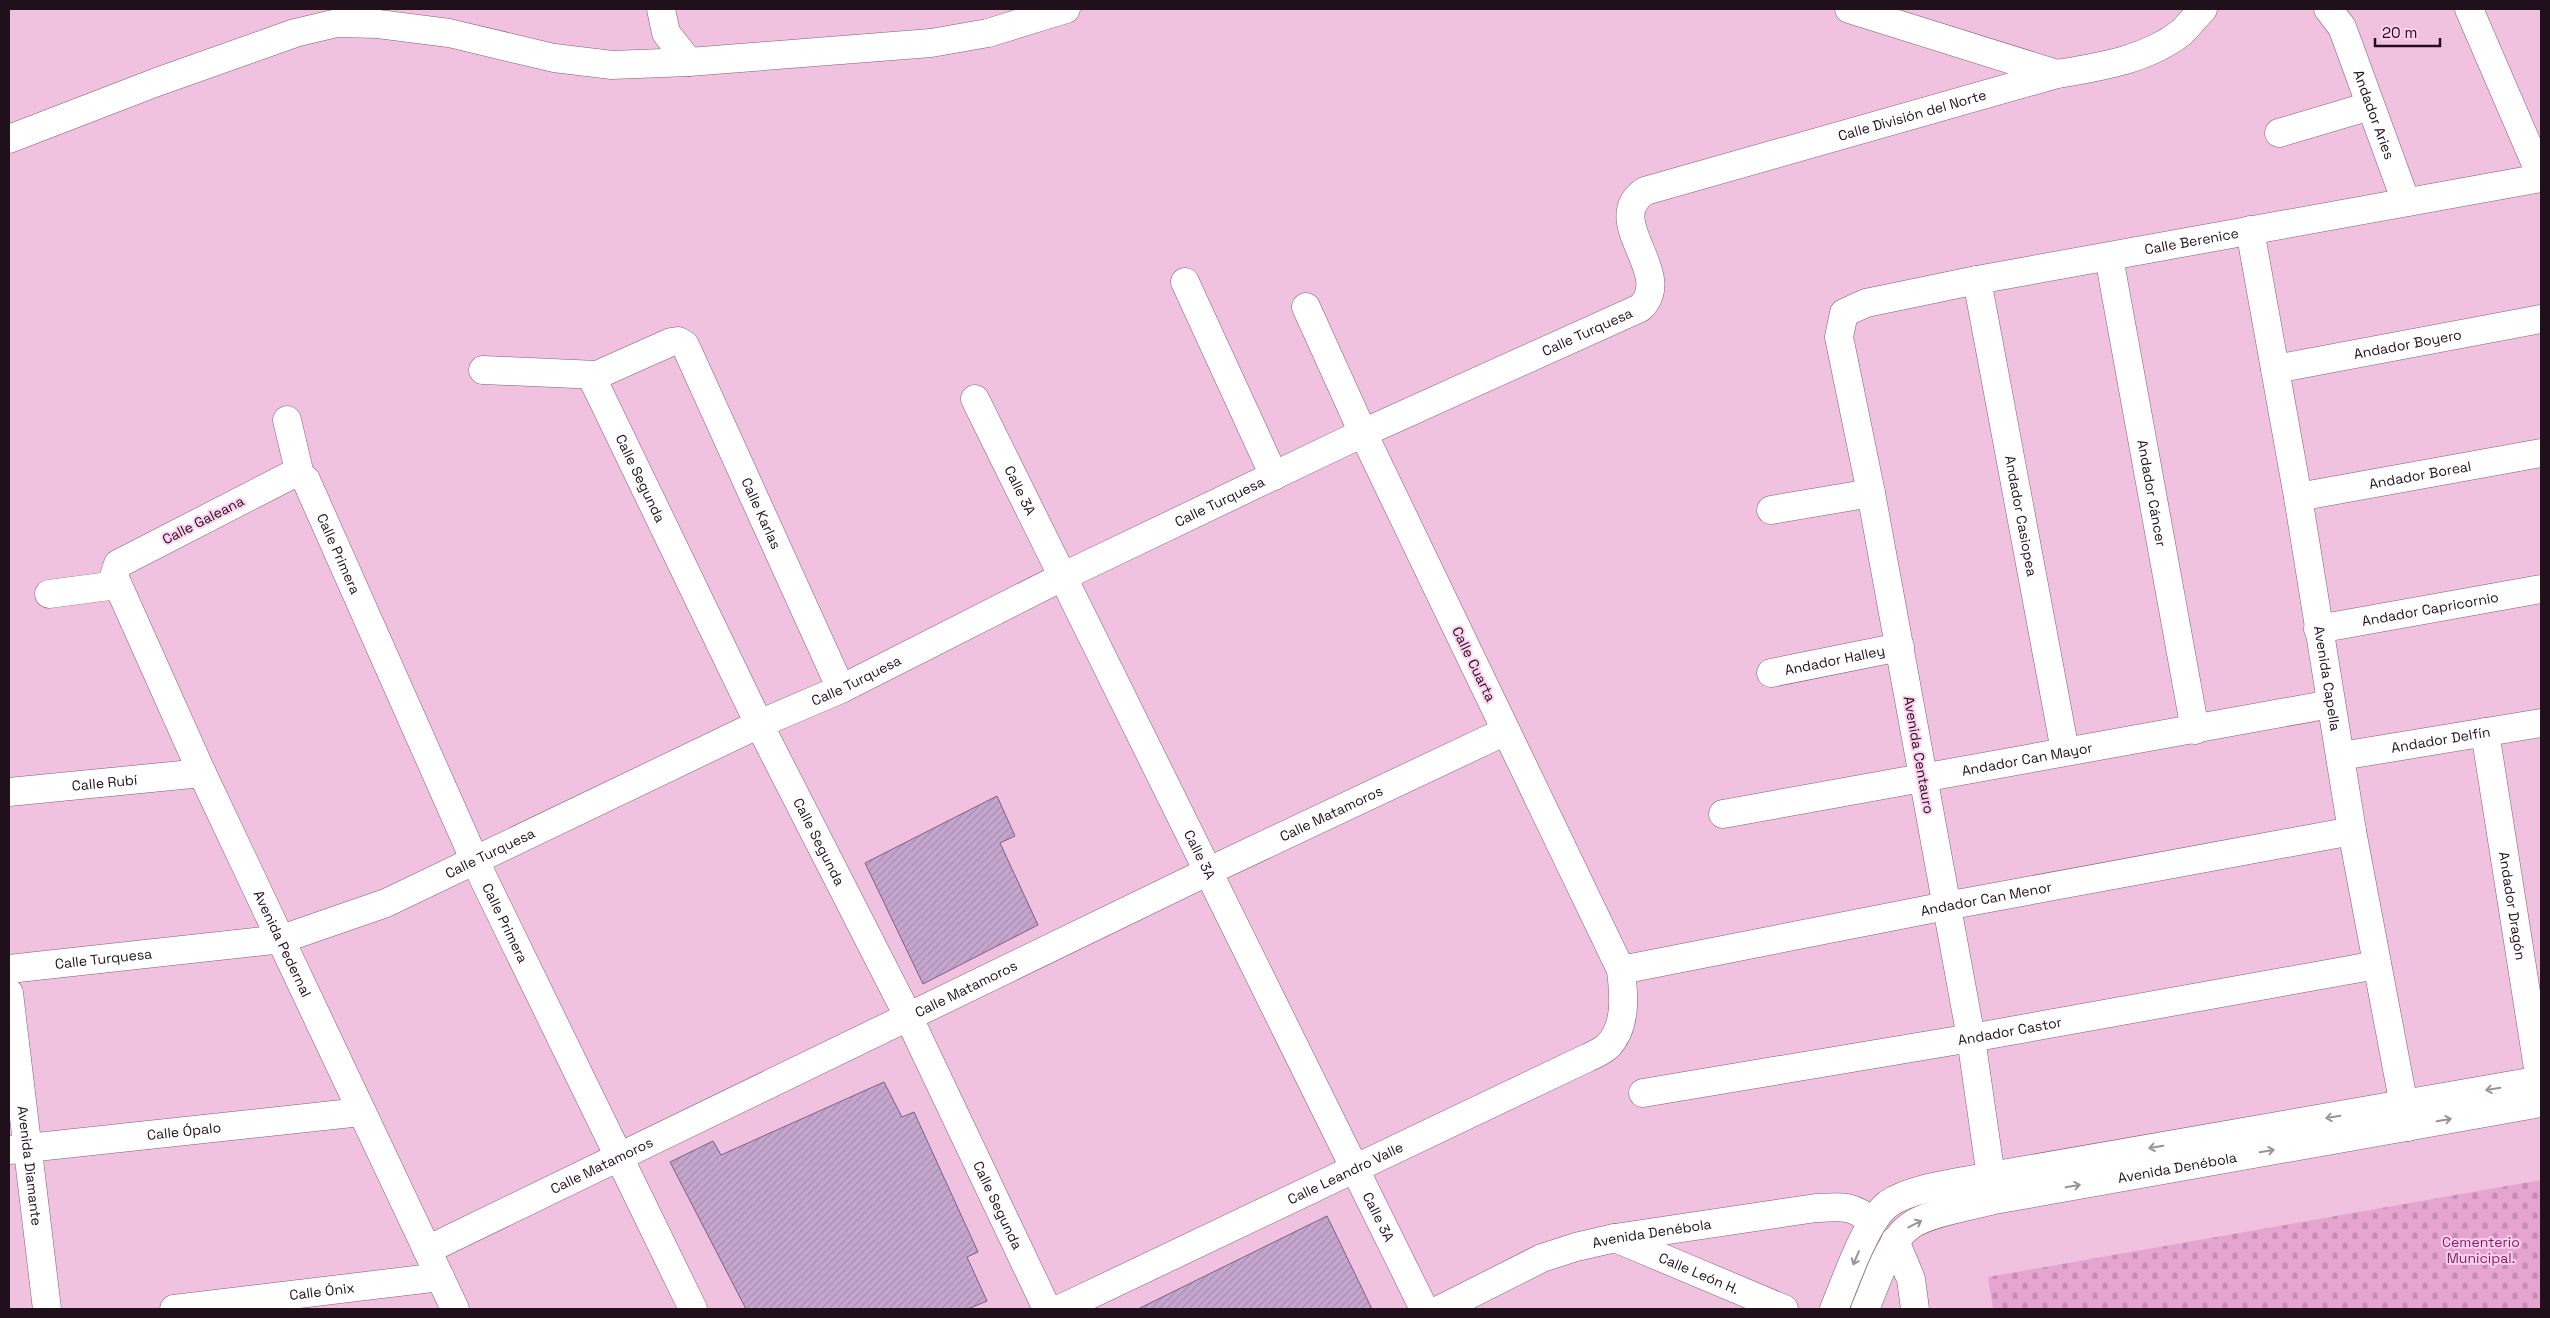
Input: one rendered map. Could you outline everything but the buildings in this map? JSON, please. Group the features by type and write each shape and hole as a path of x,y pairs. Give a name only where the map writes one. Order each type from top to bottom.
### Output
{"street":[{"path":"661,9 666,33 689,62"},
{"path":"9,139 157,82 296,33 336,23 350,16 449,33 554,58 602,64 689,62 931,44 988,33 1066,9"},
{"path":"1849,9 2057,74"},
{"name":"Calle División del Norte","path":"1630,222 1631,207 1635,198 1659,185 2057,74 2091,68 2142,55 2181,32 2203,9"},
{"path":"2469,9 2541,177"},
{"name":"Andador Aries","path":"2335,18 2406,202"},
{"path":"2279,133 2370,106"},
{"name":"Calle Berenice","path":"1844,313 1866,303 1978,280 2541,177"},
{"name":"Calle Turquesa","path":"9,969 282,939 386,903 759,724 841,688 1064,576 1363,433 1640,308 1650,296 1648,274 1630,222"},
{"name":"Avenida Capella","path":"2250,230 2298,497 2352,831 2405,1116"},
{"name":"Andador Cáncer","path":"2109,257 2195,730"},
{"name":"Andador Casiopea","path":"1978,280 2065,751"},
{"path":"1185,282 1274,476"},
{"name":"Calle Cuarta","path":"1306,307 1363,433 1621,970 1624,1000 1620,1024"},
{"name":"Avenida Centauro","path":"1844,313 1839,337 1900,646 1970,1038 1993,1188"},
{"name":"Andador Boyero","path":"2275,368 2541,319"},
{"name":"Calle Karlas","path":"597,375 663,346 678,341 684,345 841,688"},
{"path":"483,370 597,375"},
{"name":"Calle Segunda","path":"597,375 595,384 759,724 908,1016 1046,1309"},
{"name":"Calle 3A","path":"975,399 1064,576 1206,872 1356,1167 1424,1309"},
{"name":"Calle Primera","path":"287,420 300,475 306,480 475,861 620,1155 693,1309"},
{"name":"Andador Boreal","path":"2298,497 2541,453"},
{"name":"Calle Galeana","path":"115,580 118,564 293,474 300,475"},
{"path":"1771,510 1871,493"},
{"path":"49,594 115,580"},
{"name":"Avenida Pedernal","path":"115,580 202,773 455,1309"},
{"name":"Andador Capricornio","path":"2318,629 2541,589"},
{"name":"Andador Halley","path":"1771,673 1900,646"},
{"name":"Andador Can Mayor","path":"1723,814 2331,704"},
{"name":"Andador Delfín","path":"2341,756 2541,723"},
{"name":"Calle Matamoros","path":"427,1250 1206,872 1506,731"},
{"name":"Andador Dragón","path":"2485,732 2541,1088"},
{"name":"Calle Rubí","path":"9,792 202,773"},
{"name":"Andador Can Menor","path":"1621,970 1946,906 2352,831"},
{"name":"Andador Castor","path":"1643,1093 1970,1038 2377,965"},
{"name":"Avenida Diamante","path":"9,993 18,1149 47,1309"},
{"name":"Calle Leandro Valle","path":"1060,1309 1587,1058 1608,1046 1620,1024"},
{"name":"Avenida Denébola","path":"1834,1309 1871,1222 1888,1204 1914,1192 1993,1188 2405,1116 2541,1088"},
{"name":"Calle Ópalo","path":"18,1149 361,1112"},
{"name":"Avenida Denébola","path":"1865,1309 1895,1241 1910,1225 1932,1217 1993,1188"},
{"name":"Avenida Denébola","path":"1441,1309 1542,1258 1615,1238 1816,1208 1842,1207 1860,1211 1871,1222"},
{"name":"Calle León H.","path":"1615,1238 1784,1309"},
{"path":"1895,1241 1911,1279 1915,1309"},
{"name":"Calle Ónix","path":"174,1309 440,1277"}],"green space":[{"name":"Cementerio Municipal.","path":"2541,1180 2541,1309 1993,1309 1988,1277"}]}
